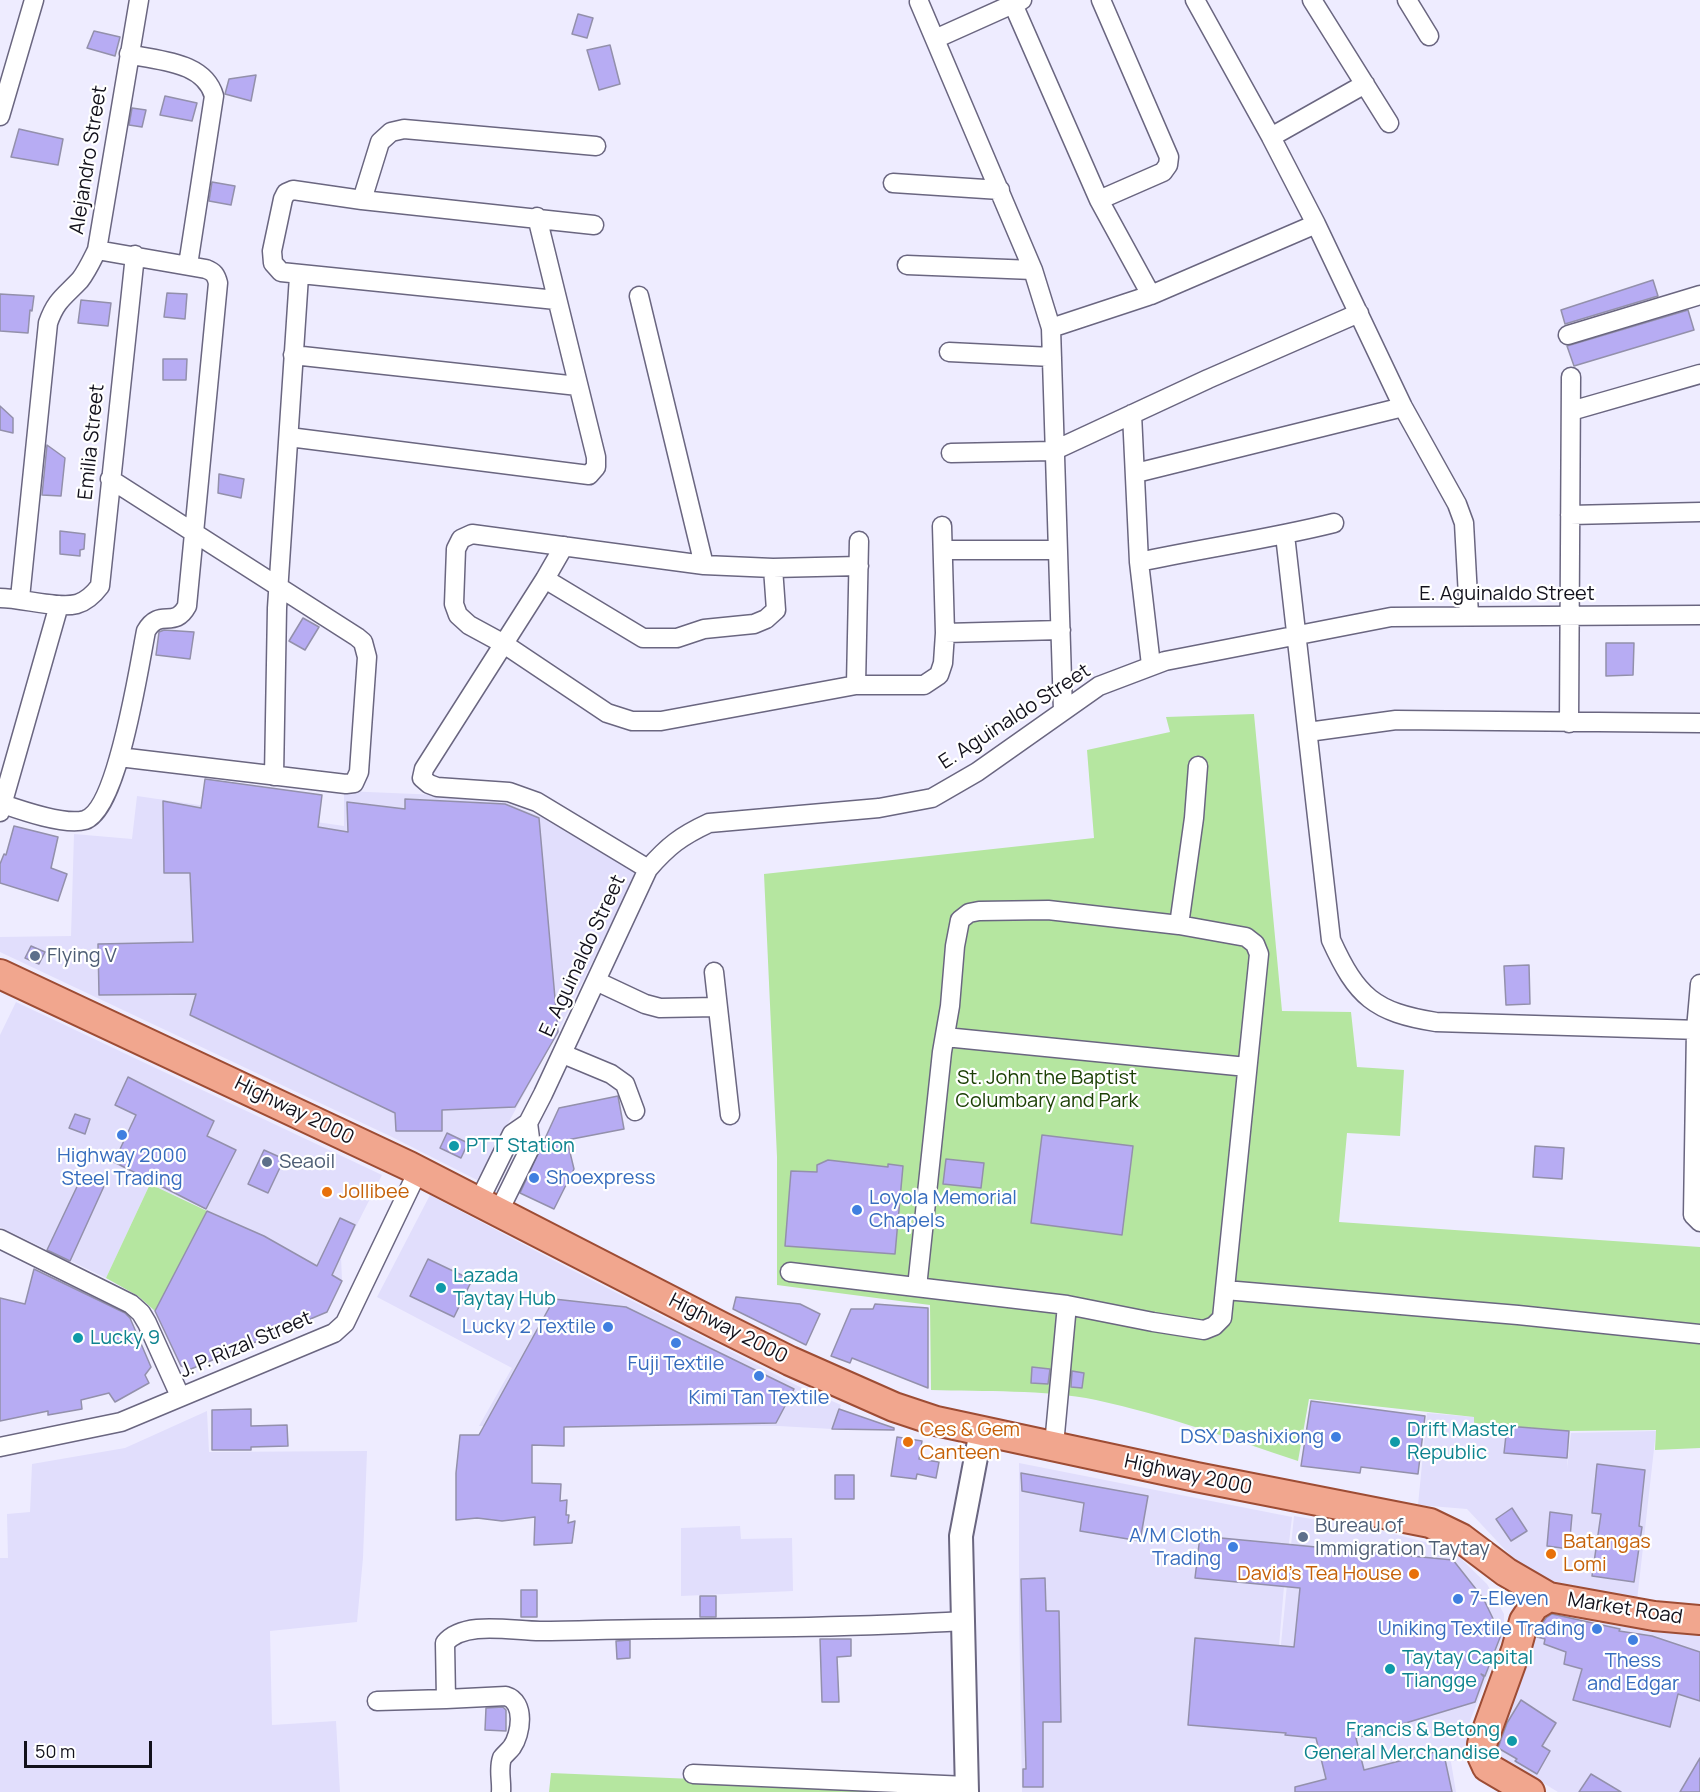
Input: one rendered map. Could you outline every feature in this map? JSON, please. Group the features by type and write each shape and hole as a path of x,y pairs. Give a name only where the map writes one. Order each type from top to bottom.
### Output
{"main road":[{"name":"Highway 2000","path":"0,974 418,1171 790,1360 894,1407 936,1421 981,1431 1196,1477 1430,1523 1461,1538 1495,1565 1549,1597"},
{"name":"Highway 2000","path":"1495,1565 1513,1595 1521,1630"},
{"name":"Market Road","path":"1549,1597 1654,1616 1700,1620"},
{"path":"1530,1792 1487,1767 1482,1744 1528,1613 1534,1606 1549,1597"}],"street":[{"path":"0,116 34,0"},
{"name":"Alejandro Street","path":"20,598 48,323 52,310 62,296 80,279 98,250 139,0"},
{"path":"1099,200 1163,172 1168,165 1169,157 1101,0"},
{"path":"1195,0 1271,137 1316,224 1403,407 1458,504 1464,523 1469,615"},
{"path":"1312,0 1389,123"},
{"path":"1407,0 1429,36"},
{"path":"919,2 1033,270 1051,328 1053,451 1063,711"},
{"path":"935,39 1018,2 1099,200 1151,295"},
{"path":"129,54 191,68 206,79 214,96 188,265"},
{"path":"1271,137 1365,84"},
{"path":"362,200 380,142 391,132 404,129 596,146"},
{"path":"893,183 1000,190"},
{"path":"556,300 281,273 273,263 272,251 286,193 293,190 362,200 537,217 594,225"},
{"path":"289,437 589,475 596,467 596,457 537,217"},
{"path":"1051,328 1151,295 1316,224"},
{"path":"0,598 20,598 59,605 1,807 67,822 86,819 99,808 120,757 146,631 151,622 183,614 187,606 218,284 214,272 188,265 98,250"},
{"name":"Emilia Street","path":"59,605 78,604 93,596 100,586 135,255"},
{"path":"907,265 1033,270"},
{"path":"274,776 278,588 299,276"},
{"path":"1568,335 1700,295"},
{"path":"639,296 704,564"},
{"path":"951,453 1053,451 1359,313"},
{"path":"949,352 1052,357"},
{"path":"293,355 578,386"},
{"path":"1571,411 1700,374"},
{"path":"1569,723 1571,377"},
{"path":"1136,473 1403,407"},
{"path":"1132,414 1139,562 1151,665"},
{"path":"110,479 194,535 357,637 363,642 367,657 359,772 354,783 346,784 120,757"},
{"path":"1570,515 1700,512"},
{"path":"1139,562 1192,550 1285,535 1334,522"},
{"path":"859,566 773,568 704,564 472,534 461,539 456,549 454,604 458,615 469,625 504,644 607,712 632,721 661,722 856,685 924,685 939,675 943,663 945,633 942,526"},
{"path":"1285,535 1332,940 1344,968 1360,992 1384,1009 1408,1017 1436,1022 1698,1029"},
{"path":"856,685 859,541"},
{"path":"564,546 424,770 422,778 437,787 509,792 537,802 648,869"},
{"path":"943,550 1058,550"},
{"path":"545,579 643,638 677,638 704,629 754,624 766,619 776,610 773,568"},
{"name":"E. Aguinaldo Street","path":"489,1206 531,1146 528,1123 563,1054 648,869 667,848 687,834 709,823 879,808 932,798 977,772 1099,686 1151,665 1297,634 1391,617 1700,615"},
{"path":"945,633 1061,630"},
{"path":"1308,732 1396,720 1700,723"},
{"path":"1179,926 1194,818 1197,766"},
{"path":"790,1272 1067,1305 1204,1330 1214,1326 1222,1318 1259,954 1255,944 1246,937 1179,926 1048,910 979,911 969,913 960,920 955,946 917,1287"},
{"path":"714,972 730,1114"},
{"path":"596,981 645,1004 660,1008 717,1007"},
{"path":"1700,984 1693,1215 1700,1222"},
{"path":"945,1037 1247,1068"},
{"path":"563,1054 611,1074 625,1084 635,1111"},
{"name":"J. P. Rizal Street","path":"0,1447 121,1422 334,1333 345,1323 418,1171"},
{"path":"0,1239 131,1304 141,1313 147,1323 180,1396"},
{"path":"1225,1290 1518,1315 1700,1334"},
{"path":"1054,1445 1067,1305"},
{"path":"693,1774 967,1789 961,1536 981,1431"},
{"path":"446,1699 445,1643 452,1635 477,1629 540,1631 823,1628 963,1621"},
{"path":"377,1701 507,1696 515,1700 519,1712 518,1732 512,1747 502,1759 501,1792"}],"shaded area":[{"path":"344,791 463,796 507,803 541,817 636,873 558,1032 477,1180 392,1137 0,952 0,937 71,936 74,834 132,839 137,796 344,826"},
{"path":"16,1002 382,1175 341,1256 342,1281 327,1312 302,1323 264,1236 150,1184 106,1278 0,1227 0,1035"},
{"path":"430,1195 798,1386 841,1405 832,1429 779,1426 479,1426 512,1368 377,1297"},
{"path":"207,1411 209,1452 367,1451 363,1558 357,1622 270,1631 272,1725 336,1721 340,1792 0,1792 0,1558 8,1558 7,1514 30,1512 32,1464 125,1448"},
{"path":"1427,1413 1474,1417 1474,1423 1569,1431 1567,1469 1571,1433 1656,1431 1637,1601 1538,1585 1467,1509 1418,1505"},
{"path":"1019,1463 1292,1517 1271,1742 1294,1516 1382,1531 1441,1546 1456,1554 1487,1584 1504,1614 1504,1634 1470,1721 1468,1757 1451,1762 1456,1792 1022,1792"},
{"path":"740,1526 741,1539 792,1538 793,1591 681,1596 681,1528"},
{"path":"1540,1609 1624,1627 1700,1633 1700,1792 1558,1792 1494,1753"}],"green space":[{"name":"St. John the Baptist Columbary and Park","path":"1254,714 1282,1011 1351,1012 1357,1067 1404,1070 1400,1136 1347,1133 1339,1222 1700,1247 1700,1448 1655,1450 1656,1430 1569,1431 1474,1423 1474,1417 1309,1399 1298,1461 1173,1420 1076,1396 931,1390 930,1305 777,1285 777,1157 764,874 1094,838 1087,750 1170,732 1166,717"},
{"path":"150,1184 207,1211 155,1311 138,1296 106,1278"},
{"path":"551,1773 954,1790 954,1792 549,1792"}],"building":[{"path":"578,14 593,18 587,38 572,34"},
{"path":"94,31 120,37 115,56 87,48"},
{"path":"610,45 620,84 599,90 587,50"},
{"path":"256,75 251,101 225,94 229,79"},
{"path":"165,96 197,103 192,121 160,115"},
{"path":"132,108 146,110 142,127 129,125"},
{"path":"19,129 63,139 58,165 11,157"},
{"path":"212,182 235,186 231,205 209,201"},
{"path":"1653,280 1658,296 1565,324 1561,310"},
{"path":"167,293 187,294 185,319 164,317"},
{"path":"0,294 34,296 28,333 0,331"},
{"path":"81,300 111,303 108,326 78,323"},
{"path":"1688,310 1694,330 1574,366 1567,346"},
{"path":"163,359 187,359 186,380 163,380"},
{"path":"0,406 13,418 13,433 0,430"},
{"path":"47,445 65,458 61,496 42,495"},
{"path":"219,474 244,479 241,498 218,493"},
{"path":"60,531 85,534 84,549 80,550 80,556 60,554"},
{"path":"303,618 319,627 305,650 289,641"},
{"path":"164,630 194,632 190,659 156,655 159,632"},
{"path":"1606,643 1634,643 1633,675 1606,676"},
{"path":"205,779 322,795 318,827 348,832 347,802 405,809 405,799 505,804 539,818 558,1032 515,1107 442,1110 442,1131 396,1131 395,1113 190,1015 196,994 99,995 98,944 193,942 190,873 164,873 163,801 201,808"},
{"path":"14,826 58,837 51,868 67,874 58,901 0,883 0,864 4,854 6,855"},
{"name":"Flying V","path":"31,946 45,952 39,964 25,958"},
{"path":"1529,965 1530,1004 1506,1005 1504,966"},
{"path":"128,1077 214,1121 207,1136 236,1150 206,1209 114,1162 136,1115 115,1105"},
{"path":"618,1096 624,1129 567,1140 574,1169 554,1209 520,1193 559,1108"},
{"path":"75,1114 90,1119 85,1134 69,1128"},
{"name":"PTT Station","path":"447,1133 468,1143 461,1158 440,1148"},
{"path":"1042,1135 1133,1146 1122,1235 1031,1223"},
{"path":"1535,1146 1564,1148 1562,1179 1533,1177"},
{"path":"264,1150 284,1159 268,1193 248,1184"},
{"path":"946,1159 984,1163 981,1188 943,1184"},
{"name":"Loyola Memorial Chapels","path":"828,1160 888,1167 888,1164 903,1166 895,1254 785,1246 791,1171 817,1172 817,1165"},
{"path":"83,1174 105,1184 70,1261 47,1250"},
{"path":"207,1211 264,1236 317,1266 340,1218 355,1225 332,1275 342,1281 327,1312 191,1369 181,1366 155,1311"},
{"name":"Lazada Taytay Hub","path":"428,1259 472,1280 454,1317 410,1296"},
{"name":"Lucky 9","path":"34,1269 125,1313 130,1318 151,1367 145,1375 149,1383 115,1402 109,1393 81,1400 82,1409 48,1415 48,1411 0,1421 0,1298 25,1304"},
{"path":"736,1297 800,1304 820,1314 806,1345 733,1309"},
{"path":"554,1299 626,1307 794,1389 776,1423 564,1427 564,1446 532,1445 532,1483 561,1484 560,1501 567,1500 568,1523 575,1521 572,1543 534,1545 535,1517 502,1521 477,1518 456,1520 456,1473 460,1435 479,1435"},
{"path":"875,1304 928,1308 928,1388 852,1358 850,1363 831,1356 851,1309 873,1309"},
{"path":"1032,1367 1050,1369 1048,1384 1031,1383"},
{"path":"1072,1371 1084,1373 1082,1388 1071,1387"},
{"path":"1311,1401 1425,1416 1418,1474 1361,1467 1360,1473 1301,1466"},
{"path":"251,1409 251,1426 287,1425 288,1446 251,1447 251,1450 212,1450 212,1410"},
{"path":"839,1409 894,1428 894,1430 832,1429"},
{"path":"1507,1426 1569,1431 1567,1458 1504,1453"},
{"path":"897,1437 922,1441 919,1459 939,1462 936,1478 917,1474 916,1479 891,1476"},
{"path":"1597,1464 1645,1470 1639,1526 1642,1527 1634,1582 1592,1576 1601,1514 1592,1513"},
{"path":"1021,1473 1148,1496 1140,1541 1080,1531 1084,1503 1022,1491"},
{"path":"835,1475 854,1475 854,1499 835,1499"},
{"path":"1512,1508 1527,1531 1511,1541 1496,1519"},
{"path":"1550,1512 1572,1515 1569,1549 1547,1546"},
{"name":"Taytay Capital Tiangge","path":"1200,1536 1453,1560 1483,1598 1501,1635 1485,1676 1481,1674 1484,1677 1475,1702 1356,1738 1364,1770 1443,1750 1452,1792 1295,1792 1295,1787 1326,1779 1316,1738 1285,1735 1286,1733 1188,1725 1195,1638 1294,1647 1300,1588 1195,1578"},
{"path":"1045,1578 1046,1611 1059,1611 1061,1722 1043,1722 1043,1787 1023,1787 1023,1769 1026,1769 1021,1579"},
{"path":"521,1590 537,1590 537,1617 521,1617"},
{"path":"700,1596 716,1596 716,1617 700,1617"},
{"path":"1552,1614 1620,1629 1619,1631 1652,1636 1700,1652 1700,1701 1678,1694 1670,1727 1573,1700 1582,1669 1564,1664 1566,1652 1544,1644 1545,1639 1537,1637 1539,1628"},
{"path":"820,1639 851,1639 851,1656 837,1657 839,1702 822,1702"},
{"path":"630,1640 630,1658 617,1659 616,1641"},
{"path":"1521,1700 1556,1723 1542,1746 1550,1751 1537,1774 1498,1748 1507,1723"},
{"path":"503,1707 506,1710 506,1731 485,1730 486,1708"},
{"path":"1700,1758 1700,1792 1680,1792"},
{"path":"1591,1774 1621,1792 1579,1792"}],"place":[{"name":"Flying V","path":"35,956"},
{"name":"Highway 2000 Steel Trading","path":"122,1135"},
{"name":"PTT Station","path":"454,1146"},
{"name":"Seaoil","path":"267,1162"},
{"name":"Shoexpress","path":"534,1178"},
{"name":"Jollibee","path":"327,1192"},
{"name":"Loyola Memorial Chapels","path":"857,1210"},
{"name":"Lazada Taytay Hub","path":"441,1288"},
{"name":"Lucky 2 Textile","path":"608,1327"},
{"name":"Lucky 9","path":"78,1338"},
{"name":"Fuji Textile","path":"676,1343"},
{"name":"Kimi Tan Textile","path":"759,1376"},
{"name":"DSX Dashixiong","path":"1336,1437"},
{"name":"Ces & Gem Canteen","path":"908,1442"},
{"name":"Drift Master Republic","path":"1395,1442"},
{"name":"Bureau of Immigration Taytay","path":"1303,1537"},
{"name":"A/M Cloth Trading","path":"1233,1547"},
{"name":"Batangas Lomi","path":"1551,1554"},
{"name":"David’s Tea House","path":"1414,1574"},
{"name":"7-Eleven","path":"1458,1599"},
{"name":"Uniking Textile Trading","path":"1597,1629"},
{"name":"Thess and Edgar","path":"1633,1640"},
{"name":"Taytay Capital Tiangge","path":"1390,1669"},
{"name":"Francis & Betong General Merchandise","path":"1512,1741"}]}
